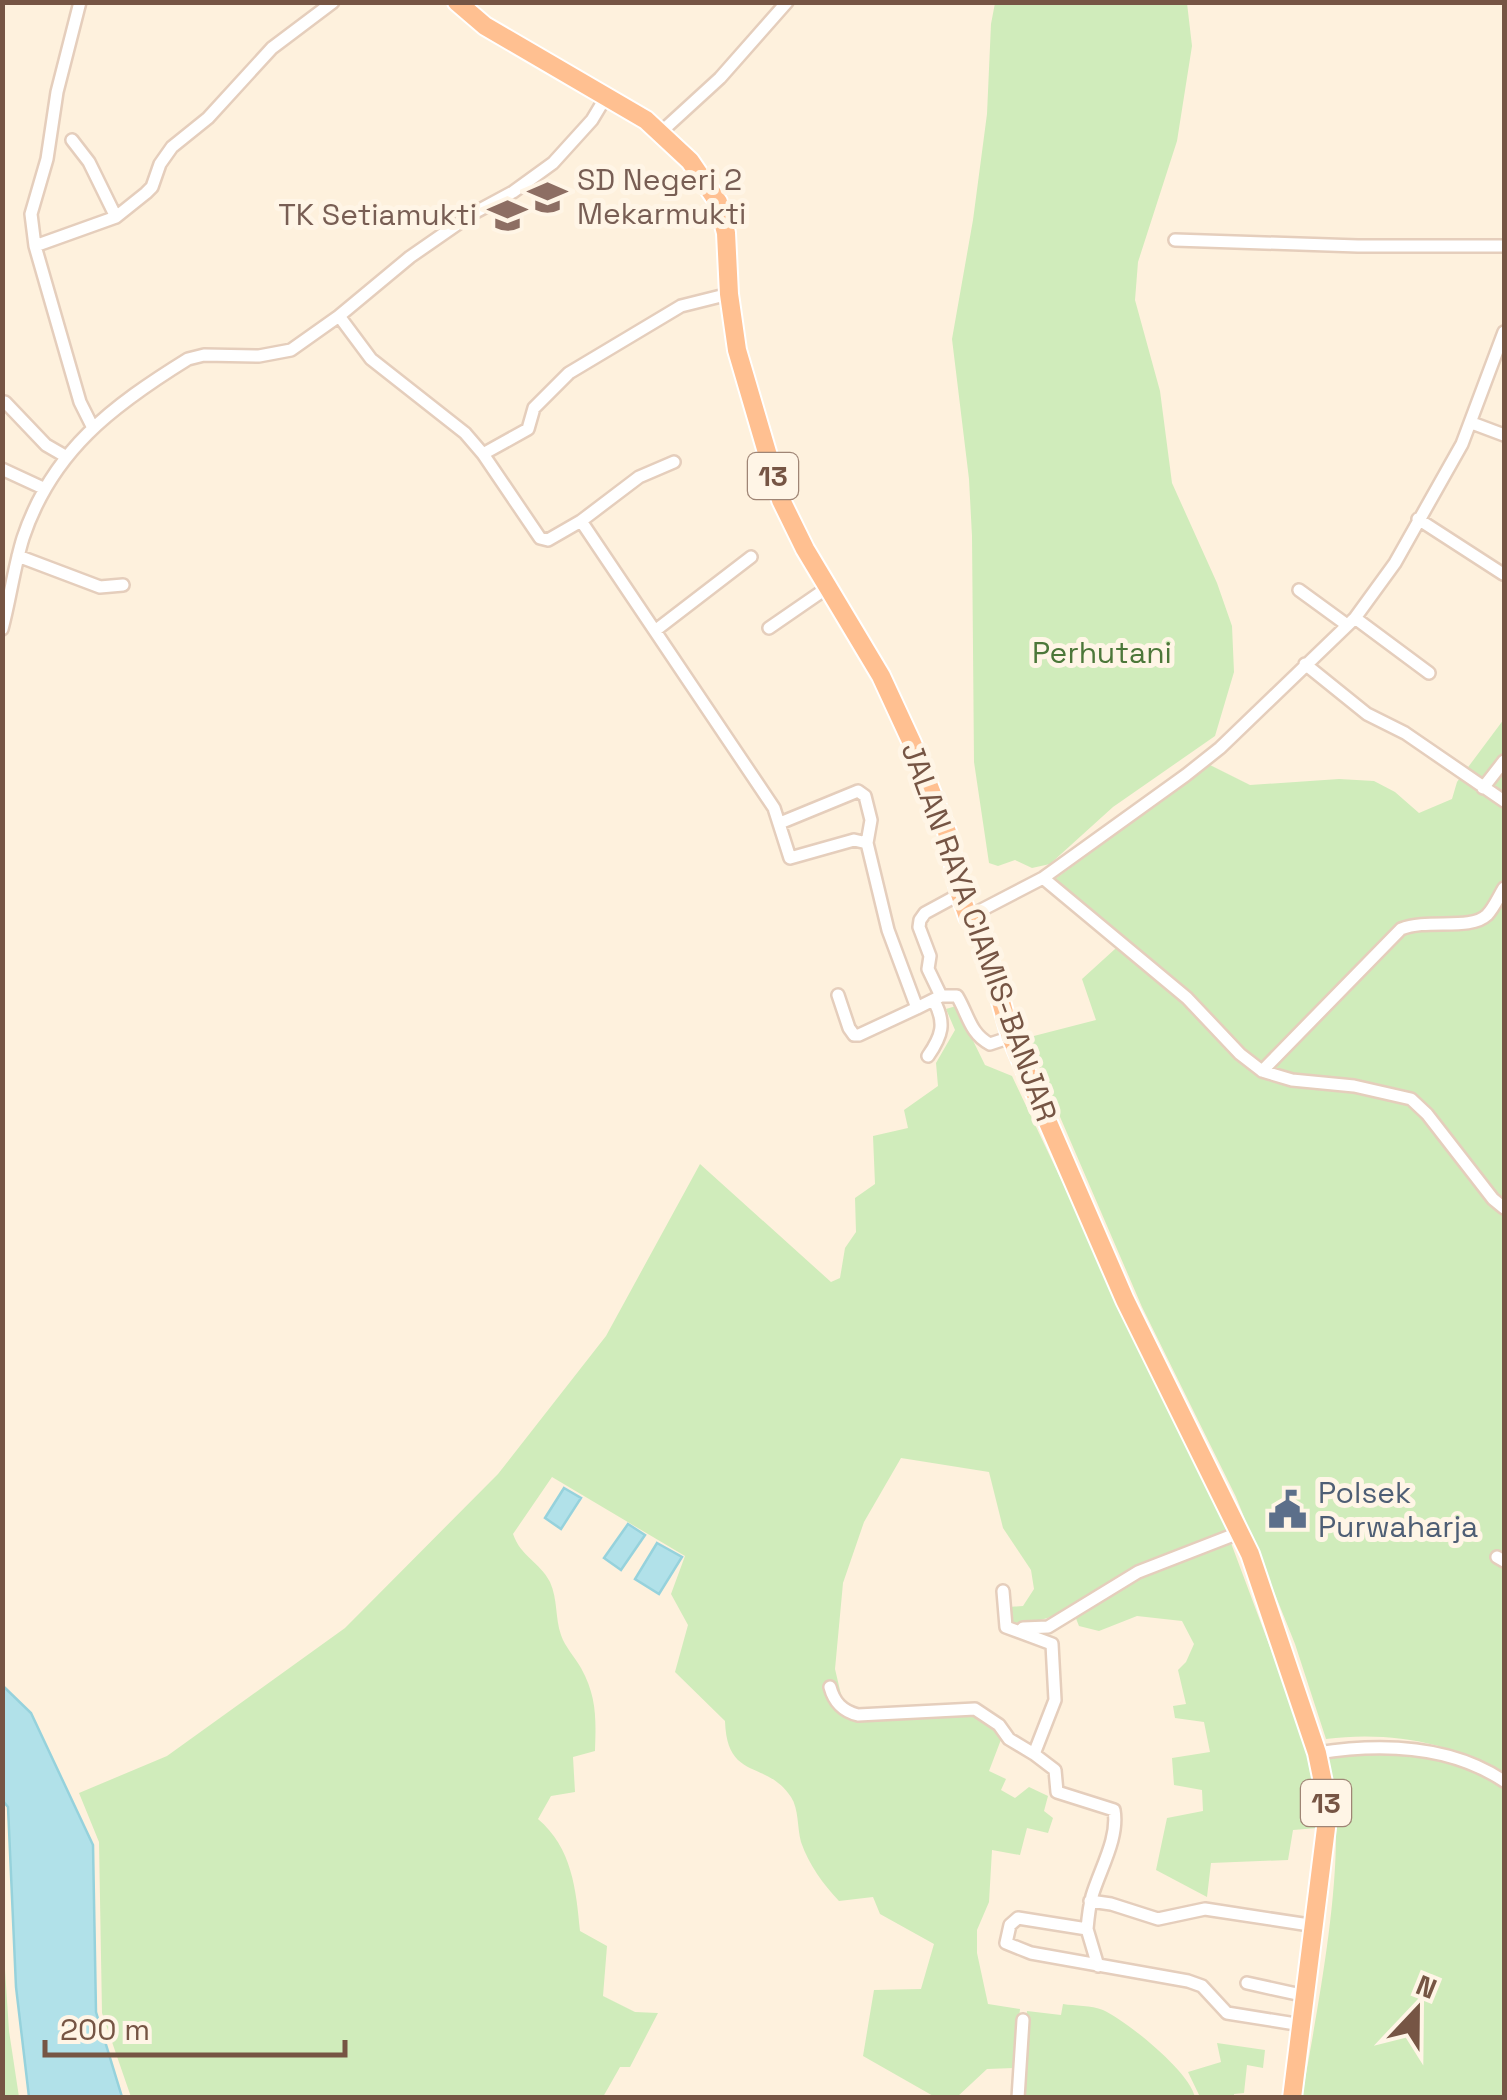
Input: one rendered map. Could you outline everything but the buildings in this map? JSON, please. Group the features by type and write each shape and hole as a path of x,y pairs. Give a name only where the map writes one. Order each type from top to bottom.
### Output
{"highway":[{"name":"JALAN RAYA CIAMIS-BANJAR","path":"457,2 485,26 607,95 661,132 707,183 724,216 737,350 771,471 792,525 880,676 912,743 947,832 968,916 981,931 1011,1038 1125,1300 1241,1532 1280,1634 1317,1753 1326,1797 1326,1828 1292,2098"}],"street":[{"path":"80,2 57,92 47,159 31,208 35,246 80,402 92,426"},
{"path":"35,246 116,217 152,188 160,164 172,146 208,118 272,48 333,2"},
{"path":"661,132 720,78 787,2"},
{"path":"2,629 18,556 43,488 92,426 188,359 284,353 472,214 554,164 592,120 607,95"},
{"path":"72,140 89,162 116,217"},
{"path":"1176,240 1504,246"},
{"path":"483,454 528,429 534,408 570,373 680,306 729,294"},
{"path":"339,316 371,359 458,426 483,454 540,538 548,540 638,476 674,462"},
{"path":"968,916 1043,878 1209,757 1351,622 1395,562 1472,423 1504,332"},
{"path":"5,402 46,445 65,456"},
{"path":"1472,423 1504,434"},
{"path":"2,469 43,488"},
{"path":"1418,519 1502,574"},
{"path":"581,520 774,808 787,853 793,859 854,840 867,843"},
{"path":"18,556 100,587 122,585"},
{"path":"656,630 751,557"},
{"path":"769,628 827,588"},
{"path":"1299,590 1429,672"},
{"path":"1305,664 1355,706 1405,733 1504,801"},
{"path":"1483,788 1504,760"},
{"path":"780,823 858,792 865,796 872,820 867,843 888,930 917,1008"},
{"path":"1043,878 1187,998 1240,1054 1262,1070 1292,1080 1354,1086 1410,1099 1427,1114 1504,1208"},
{"path":"1262,1070 1401,930 1418,922 1477,922 1488,914 1504,888"},
{"path":"928,1056 942,1030 942,1018 920,920 925,913 960,894"},
{"path":"838,995 854,1035 938,998 959,998 970,1026 983,1042 1011,1038"},
{"path":"1006,1627 1048,1627 1138,1572 1241,1532"},
{"path":"1003,1591 1006,1627"},
{"path":"1006,1627 1052,1644 1054,1700 1034,1754"},
{"path":"830,1686 832,1696 842,1708 858,1715 975,1709 998,1725 1009,1740 1055,1770 1057,1792 1114,1810 1112,1838 1090,1902 1087,1929 1098,1966"},
{"path":"1317,1753 1355,1747 1400,1748 1459,1758 1504,1781"},
{"path":"1090,1902 1111,1904 1158,1919 1205,1909 1316,1926"},
{"path":"1087,1929 1018,1918 1010,1925 1006,1943 1031,1953 1188,1981 1202,1986 1226,2013 1302,2026"},
{"path":"1247,1983 1306,1996"},
{"path":"1018,2098 1022,2020"}],"green space":[{"name":"Perhutani","path":"995,3 1187,3 1192,46 1177,141 1138,262 1135,300 1160,391 1172,483 1232,626 1234,672 1215,736 1113,807 1050,864 1032,868 1015,860 998,866 989,863 974,762 972,536 952,339 987,114"},
{"path":"1504,719 1504,1773 1462,1753 1418,1741 1326,1739 1295,1644 1236,1497 1142,1307 1026,1038 1096,1020 1082,979 1126,939 1055,879 1210,765 1250,785 1339,779 1374,781 1395,792 1419,813 1452,799 1457,782"},
{"path":"956,1006 985,1065 1012,1076 1222,1519 1289,1698 1320,1797 1317,1828 1293,1830 1288,1860 1211,1863 1207,1897 1156,1870 1167,1818 1203,1811 1202,1790 1174,1785 1172,1758 1210,1752 1204,1722 1175,1718 1173,1706 1186,1704 1178,1670 1194,1644 1182,1621 1137,1616 1099,1631 1079,1626 1071,1606 1043,1619 1011,1623 1009,1607 1023,1606 1034,1589 1031,1570 1003,1528 989,1472 901,1458 864,1522 843,1583 835,1669 843,1703 863,1719 964,1714 979,1718 1002,1737 989,1771 1006,1779 1001,1790 1015,1798 1029,1787 1048,1796 1044,1811 1053,1818 1048,1833 1027,1828 1020,1855 992,1850 989,1902 977,1930 977,1953 988,2004 1020,2009 1014,2068 987,2069 957,2097 935,2097 863,2056 874,1990 921,1989 934,1944 880,1914 873,1897 839,1901 804,1850 791,1797 781,1785 740,1762 727,1740 725,1721 675,1672 688,1625 671,1594 685,1556 552,1477 513,1534 550,1582 561,1635 581,1668 593,1699 595,1751 573,1757 575,1792 551,1796 538,1819 565,1856 574,1885 580,1931 607,1946 603,1996 635,2012 658,2013 630,2067 620,2067 603,2097 131,2097 102,2013 99,1842 79,1793 167,1756 345,1628 498,1474 606,1336 700,1164 831,1282 840,1278 845,1248 856,1232 855,1198 875,1184 873,1136 908,1128 904,1110 938,1086 936,1063 955,1030 946,1009"},
{"path":"1400,1750 1457,1762 1504,1786 1504,2097 1302,2098 1335,1870 1332,1784 1321,1755"},
{"path":"3,1939 9,2031 19,2097 3,2097"},
{"path":"1063,2004 1098,2008 1127,2025 1170,2061 1195,2097 1022,2098 1027,2011 1061,2015"},
{"path":"1217,2043 1265,2050 1263,2068 1247,2065 1244,2093 1234,2097 1200,2097 1188,2072 1221,2062"}],"water":[{"path":"564,1488 581,1498 561,1529 545,1518"},
{"path":"628,1524 645,1535 621,1570 604,1558"},
{"path":"657,1543 682,1557 659,1594 635,1579"},
{"path":"2,1685 31,1713 93,1845 96,2012 122,2097 29,2097 16,1987 8,1807 3,1801"}],"place":[{"name":"SD Negeri 2 Mekarmukti","path":"547,197"},
{"name":"TK Setiamukti","path":"507,215"},
{"name":"Polsek Purwaharja","path":"1288,1510"}]}
